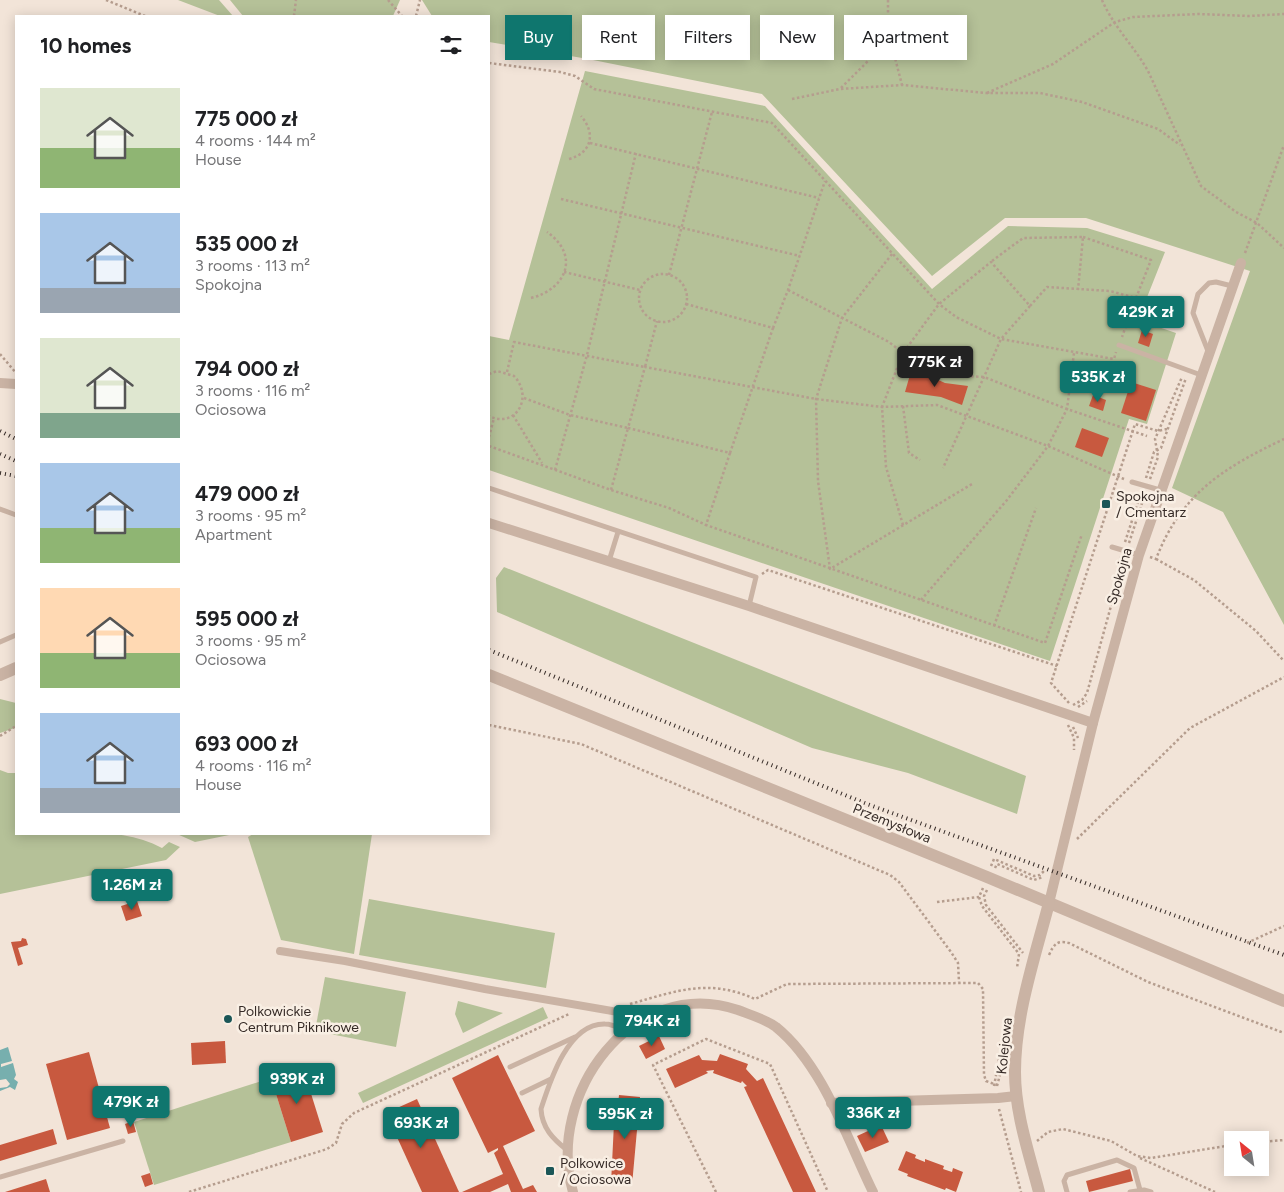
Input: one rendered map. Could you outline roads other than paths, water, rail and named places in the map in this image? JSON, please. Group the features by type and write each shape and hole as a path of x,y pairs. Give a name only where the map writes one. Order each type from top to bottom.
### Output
{"street":[{"name":"Spokojna","path":"1049,903 1093,723 1139,555 1160,490 1241,264"},
{"path":"0,383 15,384"},
{"path":"490,524 749,606 1093,723"},
{"path":"0,675 15,668"},
{"name":"Przemysłowa","path":"490,675 989,878 1284,1001"},
{"name":"Kolejowa","path":"1039,1192 1022,1129 1016,1096 1015,1064 1018,1033 1049,903"},
{"path":"280,951 345,961 485,989 641,1016 643,1020"},
{"path":"573,1192 567,1150 571,1118 579,1090 595,1063 627,1031 643,1020 664,1010 695,1003 719,1004 764,1020 786,1036 802,1054 831,1103 873,1192"},
{"path":"831,1103 1016,1096"}],"lane":[{"path":"1209,352 1194,321 1193,313 1198,294 1209,283 1216,282 1233,286"},
{"path":"1119,345 1201,375"},
{"path":"1132,482 1160,490"},
{"path":"490,488 756,577 749,606"},
{"path":"0,509 15,515"},
{"path":"609,561 618,532"},
{"path":"1112,547 1139,555"},
{"path":"0,642 15,635"},
{"path":"510,1067 576,1037 589,1027 604,1024 627,1031"},
{"path":"567,1150 551,1137 541,1115 541,1109 551,1079 576,1037"},
{"path":"522,1093 551,1079"},
{"path":"0,1177 123,1141"},
{"path":"1067,1192 1064,1181 1067,1175 1117,1160 1134,1168 1140,1190"},
{"path":"1130,1192 1140,1190 1151,1192"}],"water":[{"path":"8,1047 12,1061 1,1064 1,1067 13,1063 16,1075 14,1079 18,1082 15,1090 10,1087 0,1091 0,1088 7,1087 10,1084 6,1079 0,1080 0,1050"}],"railway":[{"path":"0,431 15,438"},
{"path":"0,454 15,461"},
{"path":"0,473 15,476"},
{"path":"490,650 867,804 1284,955"}],"place":[{"name":"Spokojna / Cmentarz","path":"1106,504"},
{"name":"Polkowickie Centrum Piknikowe","path":"228,1019"},
{"name":"Polkowice / Ociosowa","path":"550,1171"}]}
